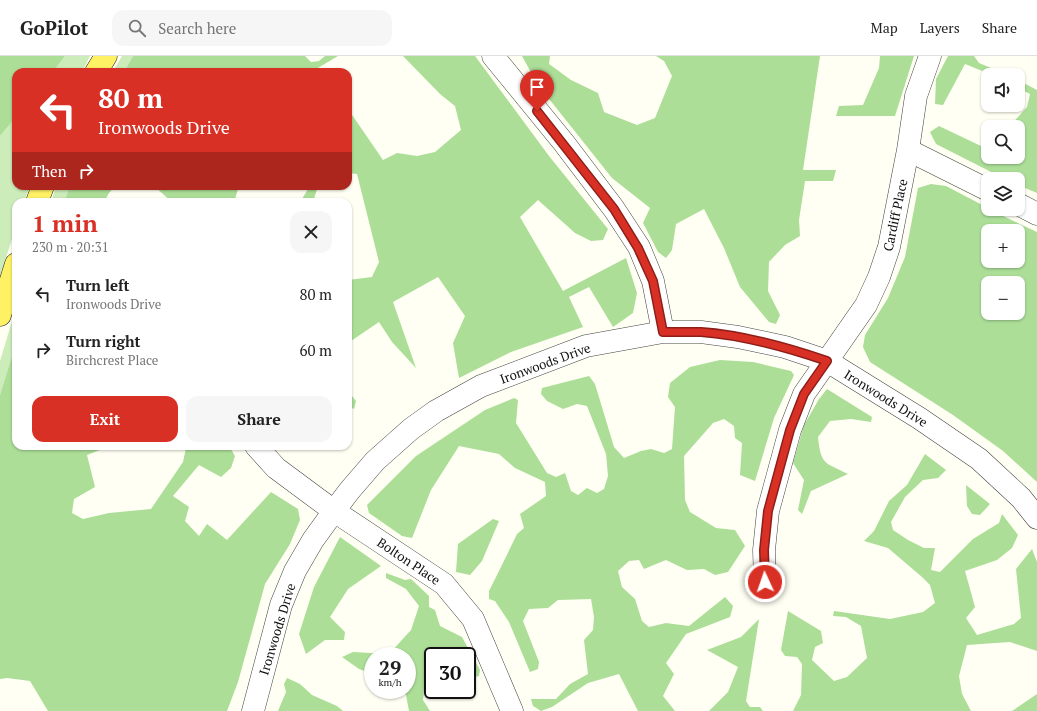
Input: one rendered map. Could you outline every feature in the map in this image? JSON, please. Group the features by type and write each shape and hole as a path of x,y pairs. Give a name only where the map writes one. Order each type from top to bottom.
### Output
{"main road":[{"path":"98,68 106,56"},
{"path":"0,315 12,277"}],"street":[{"path":"493,56 614,209 630,234 653,281 663,332"},
{"name":"Cardiff Place","path":"765,582 764,550 768,511 790,430 804,394 866,305 879,277 890,247 908,150 916,96 930,56"},
{"path":"908,150 981,186"},
{"path":"1025,208 1037,214"},
{"name":"Ironwoods Drive","path":"252,711 281,605 295,571 309,546 334,511 350,490 376,461 411,429 436,411 481,386 586,346 663,332 701,332 738,337 785,347 827,361 919,418 979,459 1022,498 1037,518"},
{"name":"Bolton Place","path":"260,450 276,468 334,511 444,584 473,620 512,711"}],"green space":[{"path":"0,56 65,56 56,68 12,68 12,122 0,136"},
{"path":"65,56 90,56 84,68 56,68"},
{"path":"122,56 133,56 126,68 115,68"},
{"path":"133,56 305,56 311,62 319,61 325,56 338,56 318,68 126,68"},
{"path":"403,56 475,56 549,156 608,229 603,240 591,241 575,233 538,200 520,217 563,291 626,258 637,293 633,313 613,327 589,287 569,297 583,327 511,352 459,378 453,343 465,316 438,277 393,302 416,368 392,342 379,322 352,340 352,280 372,277 379,262 357,174 352,173 352,115 383,160 397,153 417,156 435,152 461,130 455,106 440,94"},
{"path":"522,56 550,56 549,64 571,80 598,93 604,112 637,125 655,118 672,76 664,61 656,56 820,56 803,170 836,170 833,181 805,181 799,220 800,236 785,245 769,262 768,291 780,315 776,324 769,322 740,287 724,248 704,209 676,224 672,250 666,258 658,252 643,223 650,208 612,178 538,85"},
{"path":"880,56 914,56 895,116 836,116 839,106 863,105 879,68"},
{"path":"948,56 974,56 979,63 991,68 981,68 981,71 965,64 943,105 935,104 936,79"},
{"path":"1025,84 1037,90 1037,193 1025,188 1025,172 991,172 936,144 930,132 939,126 981,146 981,164 1025,164 1025,120 1015,120 1022,112 1025,112 1030,94 1025,92"},
{"path":"12,122 12,190 28,190 26,198 12,198 12,239 0,276 0,136"},
{"path":"931,184 946,186 981,204 981,216 1003,216 1020,224 981,224 981,268 1025,268 1025,226 1037,232 1037,482 1003,451 953,415 870,362 863,347 865,335 888,298 905,257 918,188"},
{"path":"55,190 68,190 66,198 52,198"},
{"path":"68,190 112,190 106,198 66,198"},
{"path":"158,190 238,190 235,198 168,198"},
{"path":"308,190 317,190 314,198 302,198"},
{"path":"12,321 12,356 0,395 0,361"},
{"path":"12,356 12,450 100,450 87,455 95,487 74,499 72,513 83,519 109,513 151,509 183,462 186,450 231,450 235,456 231,468 221,477 199,465 173,496 189,507 185,521 199,536 207,524 227,540 271,492 298,509 300,520 290,544 265,584 238,682 227,711 48,711 30,681 7,678 0,679 0,395"},
{"path":"720,360 753,362 791,371 794,375 774,418 755,481 740,475 742,443 735,438 734,426 724,419 713,423 684,456 685,500 690,512 716,528 735,530 745,546 728,572 715,575 704,569 687,570 666,560 644,569 639,560 629,561 618,571 622,587 635,599 642,621 649,627 666,623 689,626 725,597 733,606 730,617 686,634 666,663 674,674 663,696 675,711 638,711 619,674 588,683 552,707 541,711 533,706 531,699 556,699 570,684 588,674 584,640 593,630 594,617 591,599 558,600 548,608 529,609 523,621 539,662 538,669 530,672 509,622 495,601 489,599 489,591 517,534 524,528 520,514 546,496 545,482 515,468 499,454 459,446 431,490 412,538 402,536 369,513 367,505 416,456 485,410 514,398 518,400 516,423 547,473 556,477 565,473 571,491 578,495 587,488 597,493 604,489 608,476 606,454 587,406 577,404 563,409 547,401 541,394 542,388 589,376 595,384 614,447 624,458 641,451 651,449 664,453 672,449 675,407 668,397 670,383 690,367"},
{"path":"827,389 872,417 871,422 851,419 830,421 818,437 822,458 825,462 848,474 811,491 802,514 798,510 804,480 793,463 804,425 819,399"},
{"path":"352,396 356,401 354,409 352,408"},
{"path":"925,454 946,470 938,478 923,480 905,497 891,522 893,530 924,548 935,548 931,570 940,572 973,539 999,523 1002,514 1018,535 1012,548 997,560 965,571 975,607 966,618 977,635 1014,624 1021,618 1016,569 1032,549 1037,562 1037,651 1010,642 967,645 959,676 962,694 971,711 793,711 801,695 802,664 797,657 785,656 781,650 788,611 821,631 823,643 815,647 812,660 834,681 847,677 867,658 861,626 846,617 833,616 834,611 890,619 923,612 935,603 930,585 922,577 888,548 864,541 874,531 889,501 907,485"},
{"path":"966,485 990,504 980,515 972,514 967,506"},
{"path":"493,519 499,521 482,561 470,575 456,572 458,544"},
{"path":"340,537 381,566 348,589 330,617 345,632 344,640 325,640 306,654 299,634 314,587"},
{"path":"386,573 405,580 411,579 429,596 429,607 435,610 440,626 462,637 467,647 424,647 423,700 430,711 409,711 407,699 416,699 416,647 395,647 411,630 419,606 406,589 386,578"},
{"path":"759,619 746,701 750,707 760,707 763,711 709,711 728,692 738,667 707,650 741,637"},
{"path":"353,652 364,653 364,671 342,657"},
{"path":"476,663 480,670 479,676 476,677"},
{"path":"287,678 300,684 312,695 337,706 343,711 278,711 286,692 284,684"},
{"path":"1037,694 1037,711 1012,711"}],"route":[{"path":"537,111 614,209 638,248 653,281 663,332 701,332 738,337 785,347 827,361 804,394 790,430 768,511 764,550 765,582"}]}
